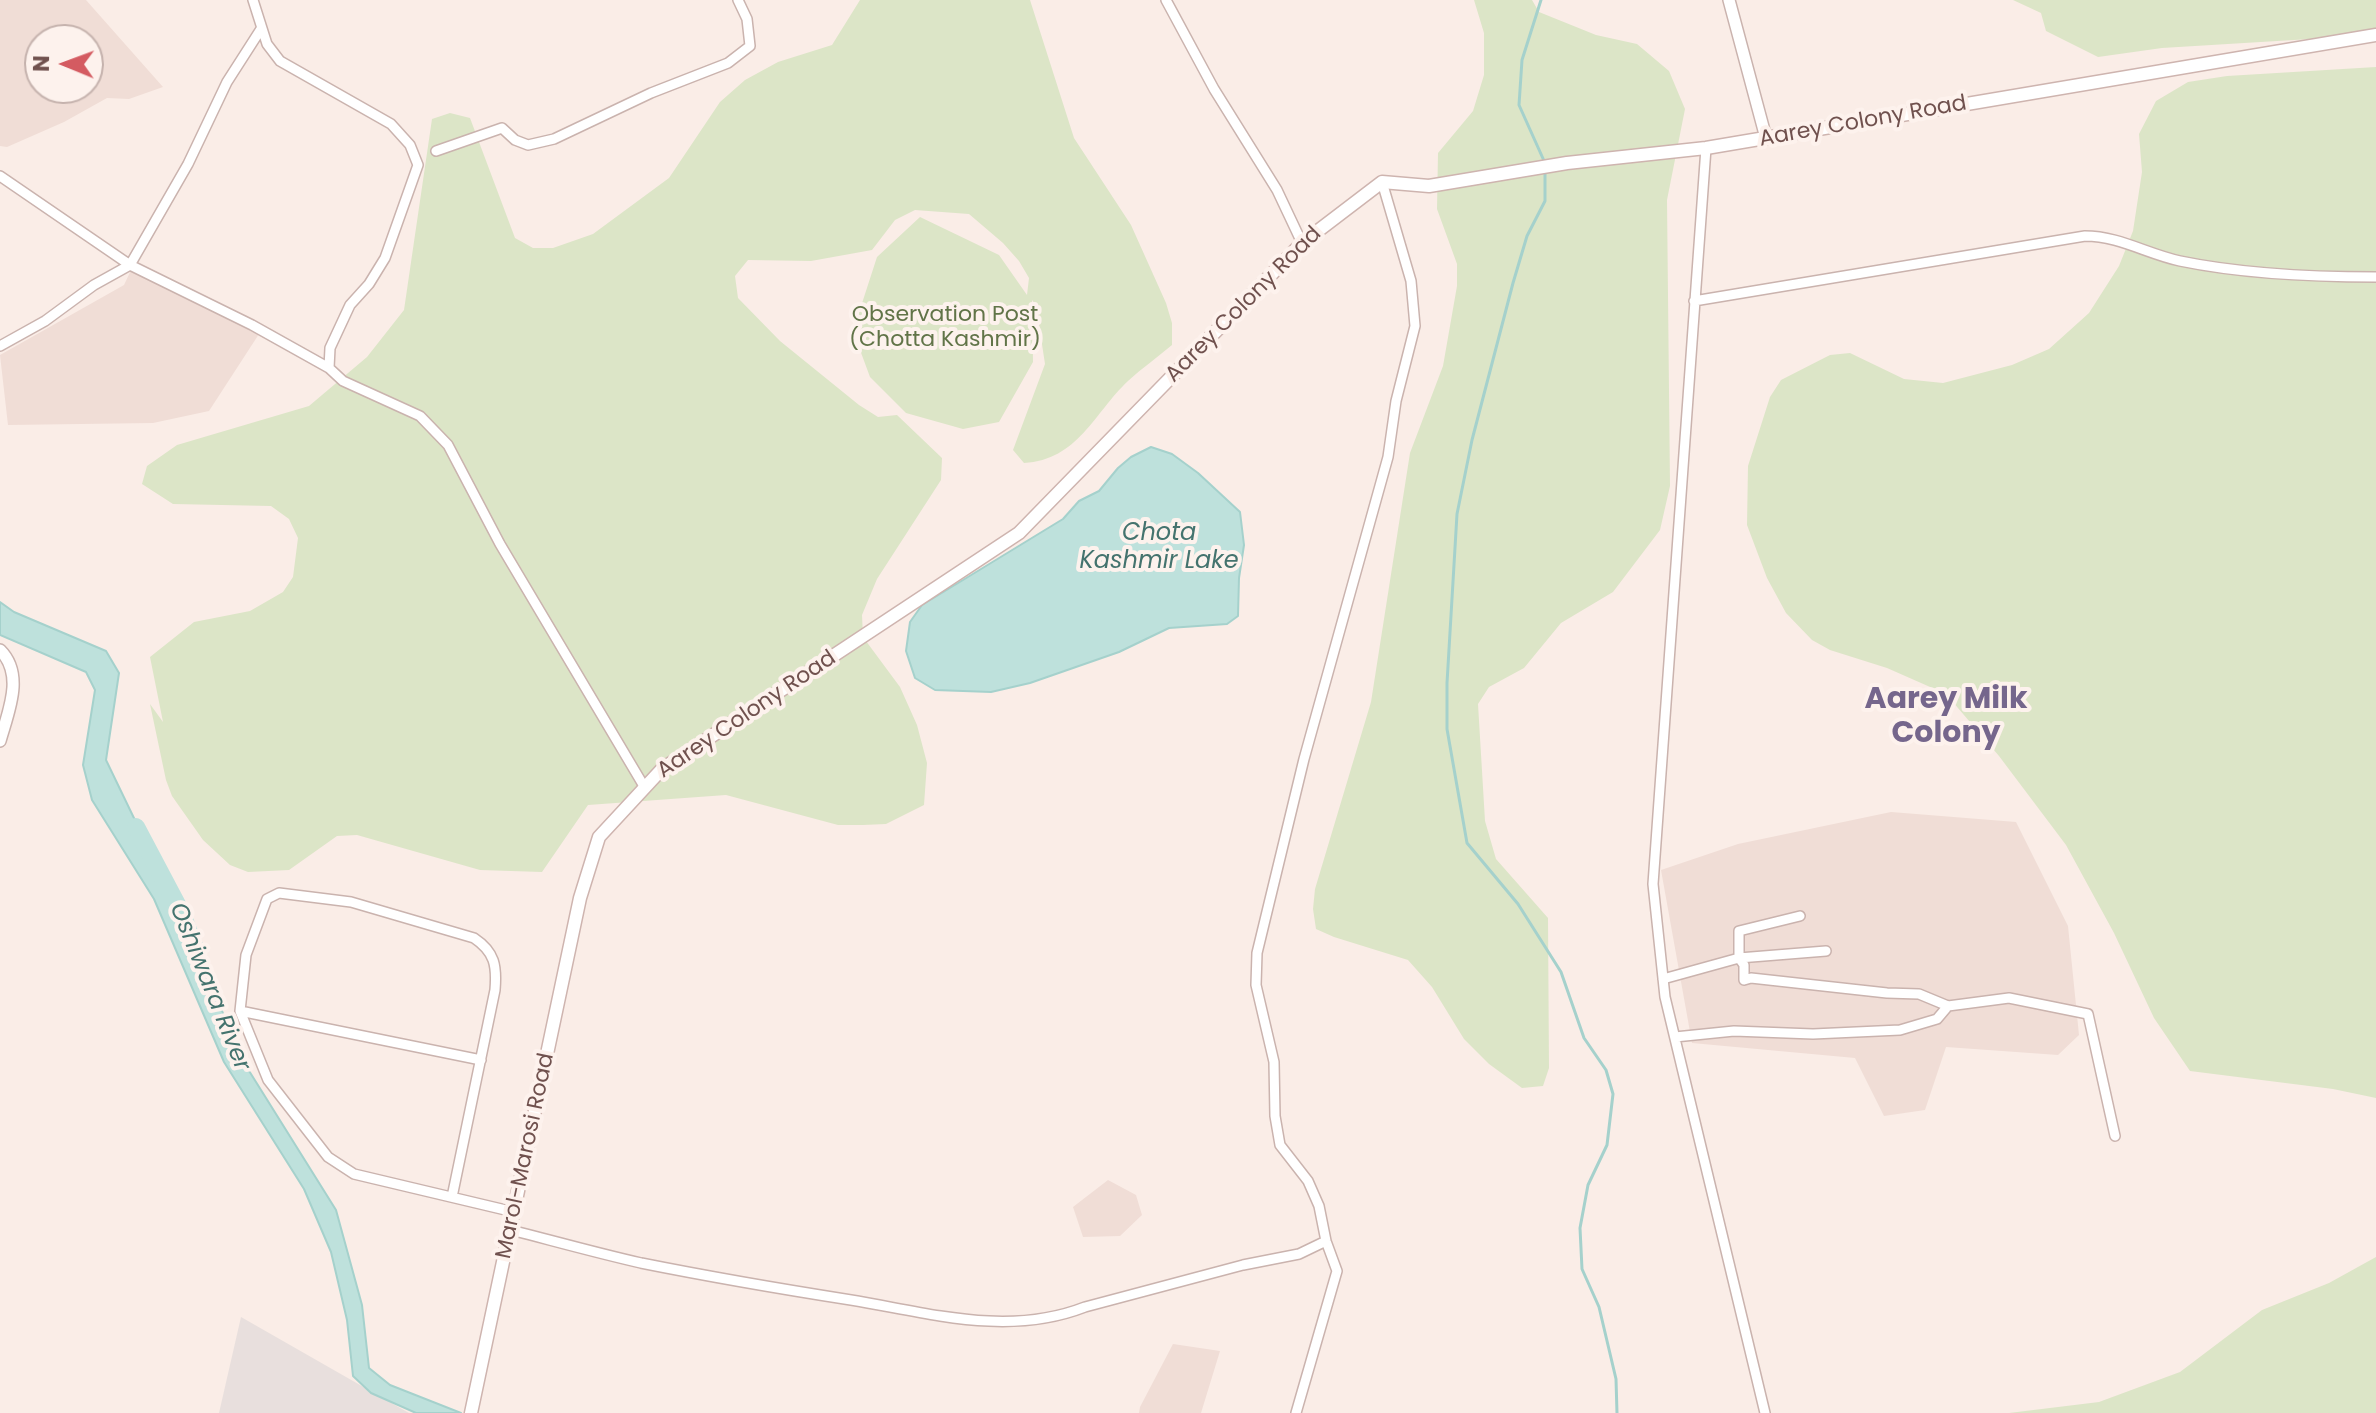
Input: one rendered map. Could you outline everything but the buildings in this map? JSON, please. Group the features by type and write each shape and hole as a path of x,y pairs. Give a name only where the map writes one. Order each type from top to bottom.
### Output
{"main road":[{"name":"Aarey Colony Road","path":"580,898 599,837 662,769 1019,533 1302,243 1382,182 1429,186 1567,163 1706,148 2376,35"},
{"name":"Marol-Marosi Road","path":"471,1413 580,898"}],"street":[{"path":"253,0 267,44 280,61 391,124 410,145 418,165 385,258 369,284 350,305 330,348 329,368"},
{"path":"436,151 502,128 515,140 528,145 554,139 651,93 728,63 750,46 747,19 738,0"},
{"path":"1166,0 1214,89 1277,190 1302,243"},
{"path":"1729,0 1766,138"},
{"path":"0,346 45,321 94,285 130,265 188,164 227,82 261,29"},
{"path":"1706,148 1653,884 1663,979 1675,1037 1765,1413"},
{"path":"0,176 130,265 252,325 329,368 343,381 420,416 448,445 500,544 645,788"},
{"path":"1296,1413 1337,1271 1326,1241 1319,1206 1308,1181 1280,1145 1275,1116 1274,1062 1256,985 1257,953 1304,759 1388,457 1396,401 1415,326 1411,281 1382,182"},
{"path":"1694,301 2085,236 2107,238 2175,260 2214,267 2267,273 2376,277"},
{"path":"0,650 12,669 13,691 0,741"},
{"path":"452,1197 497,972 495,959 487,947 474,938 351,902 279,893 267,899 246,955 240,1011 268,1080 328,1157 354,1174 514,1212"},
{"path":"1800,916 1739,931 1739,958 1744,965 1744,980 1751,978 1919,994 1948,1006 2009,998 2088,1014 2115,1136"},
{"path":"1663,979 1739,958 1826,951"},
{"path":"1675,1037 1734,1031 1813,1034 1900,1030 1937,1019 1948,1006"},
{"path":"240,1011 481,1060"},
{"path":"511,1230 638,1262 758,1285 935,1316 1018,1323 1066,1314 1217,1272 1299,1254 1326,1241"}],"shaded area":[{"path":"0,0 86,0 163,87 129,99 104,100 104,24 24,24 24,104 96,104 7,147 0,146"},
{"path":"132,268 259,334 209,411 153,423 8,425 0,355 124,285"},
{"path":"1891,812 2016,822 2068,926 2079,1035 2058,1055 1946,1047 1925,1110 1884,1116 1855,1058 1692,1043 1661,870 1738,844"},
{"path":"1108,1180 1136,1195 1142,1215 1120,1236 1083,1237 1073,1207"},
{"path":"241,1317 409,1413 219,1413"},
{"path":"1173,1344 1220,1351 1201,1413 1139,1413 1140,1407"}],"green space":[{"name":"Observation Post (Chotta Kashmir)","path":"860,0 1030,0 1074,138 1131,225 1172,323 1172,345 1128,381 1084,433 1058,453 1043,460 1024,463 1013,450 1045,364 1036,305 1032,300 1033,362 999,422 963,429 906,413 870,377 853,331 877,257 920,217 999,255 1027,295 1029,278 1019,261 969,214 915,210 895,220 872,250 811,261 748,260 735,276 738,298 780,341 859,405 878,417 897,415 942,458 941,480 877,579 862,615 863,637 900,687 917,725 927,763 924,805 886,824 838,825 726,795 588,805 542,872 480,870 357,835 337,836 289,870 248,872 230,865 203,840 172,796 150,704 163,722 150,657 194,622 250,611 283,592 293,577 298,538 289,519 271,506 173,504 142,484 147,466 177,445 309,406 367,357 404,310 432,119 450,113 470,118 515,238 533,248 553,248 593,234 669,178 720,102 745,80 778,62 832,45"},
{"path":"1474,0 1532,0 1539,12 1596,35 1637,44 1669,71 1685,109 1667,200 1670,486 1660,530 1613,592 1561,623 1524,668 1489,687 1478,704 1485,821 1496,859 1548,918 1549,1068 1543,1086 1522,1088 1489,1064 1464,1039 1432,987 1408,960 1316,929 1313,909 1315,889 1371,702 1410,453 1443,366 1457,286 1457,264 1437,209 1438,153 1473,111 1484,75 1484,33"},
{"path":"2013,0 2376,0 2376,35 2162,48 2098,57 2046,31 2041,13"},
{"path":"2376,67 2376,1098 2333,1089 2190,1071 2154,1018 2114,933 2066,845 1999,756 1946,694 1887,668 1830,650 1812,640 1786,613 1767,578 1747,525 1748,466 1770,397 1781,380 1830,355 1850,353 1904,379 1943,383 2012,365 2049,349 2089,313 2119,266 2133,231 2142,172 2139,134 2156,101 2188,82 2227,76"},
{"path":"2376,1257 2376,1413 2009,1413 2099,1402 2180,1372 2262,1310 2329,1283"}],"water":[{"name":"Chota Kashmir Lake","path":"1151,447 1172,454 1198,473 1240,512 1244,545 1238,616 1227,624 1169,628 1119,652 1030,683 991,692 935,690 915,678 906,651 910,622 922,605 1063,519 1079,501 1099,491 1131,457"},
{"path":"0,602 14,612 106,651 119,673 106,760 198,951 241,1058 336,1210 362,1305 369,1368 390,1385 461,1413 416,1413 371,1393 353,1376 347,1320 331,1252 304,1189 224,1062 154,899 92,800 83,765 95,690 86,672 0,635"}],"waterway":[{"path":"1541,0 1522,60 1519,105 1545,163"},
{"path":"1545,171 1545,201 1527,236 1513,283 1472,440 1457,514 1447,729 1467,843 1518,904 1561,972 1584,1038 1606,1070 1613,1094 1607,1145 1588,1185 1580,1228 1582,1269 1599,1307 1616,1379 1617,1413"},
{"name":"Oshiwara River","path":"136,827 182,914 196,951"}],"district":[{"name":"Aarey Milk Colony","path":"1946,717"}]}
